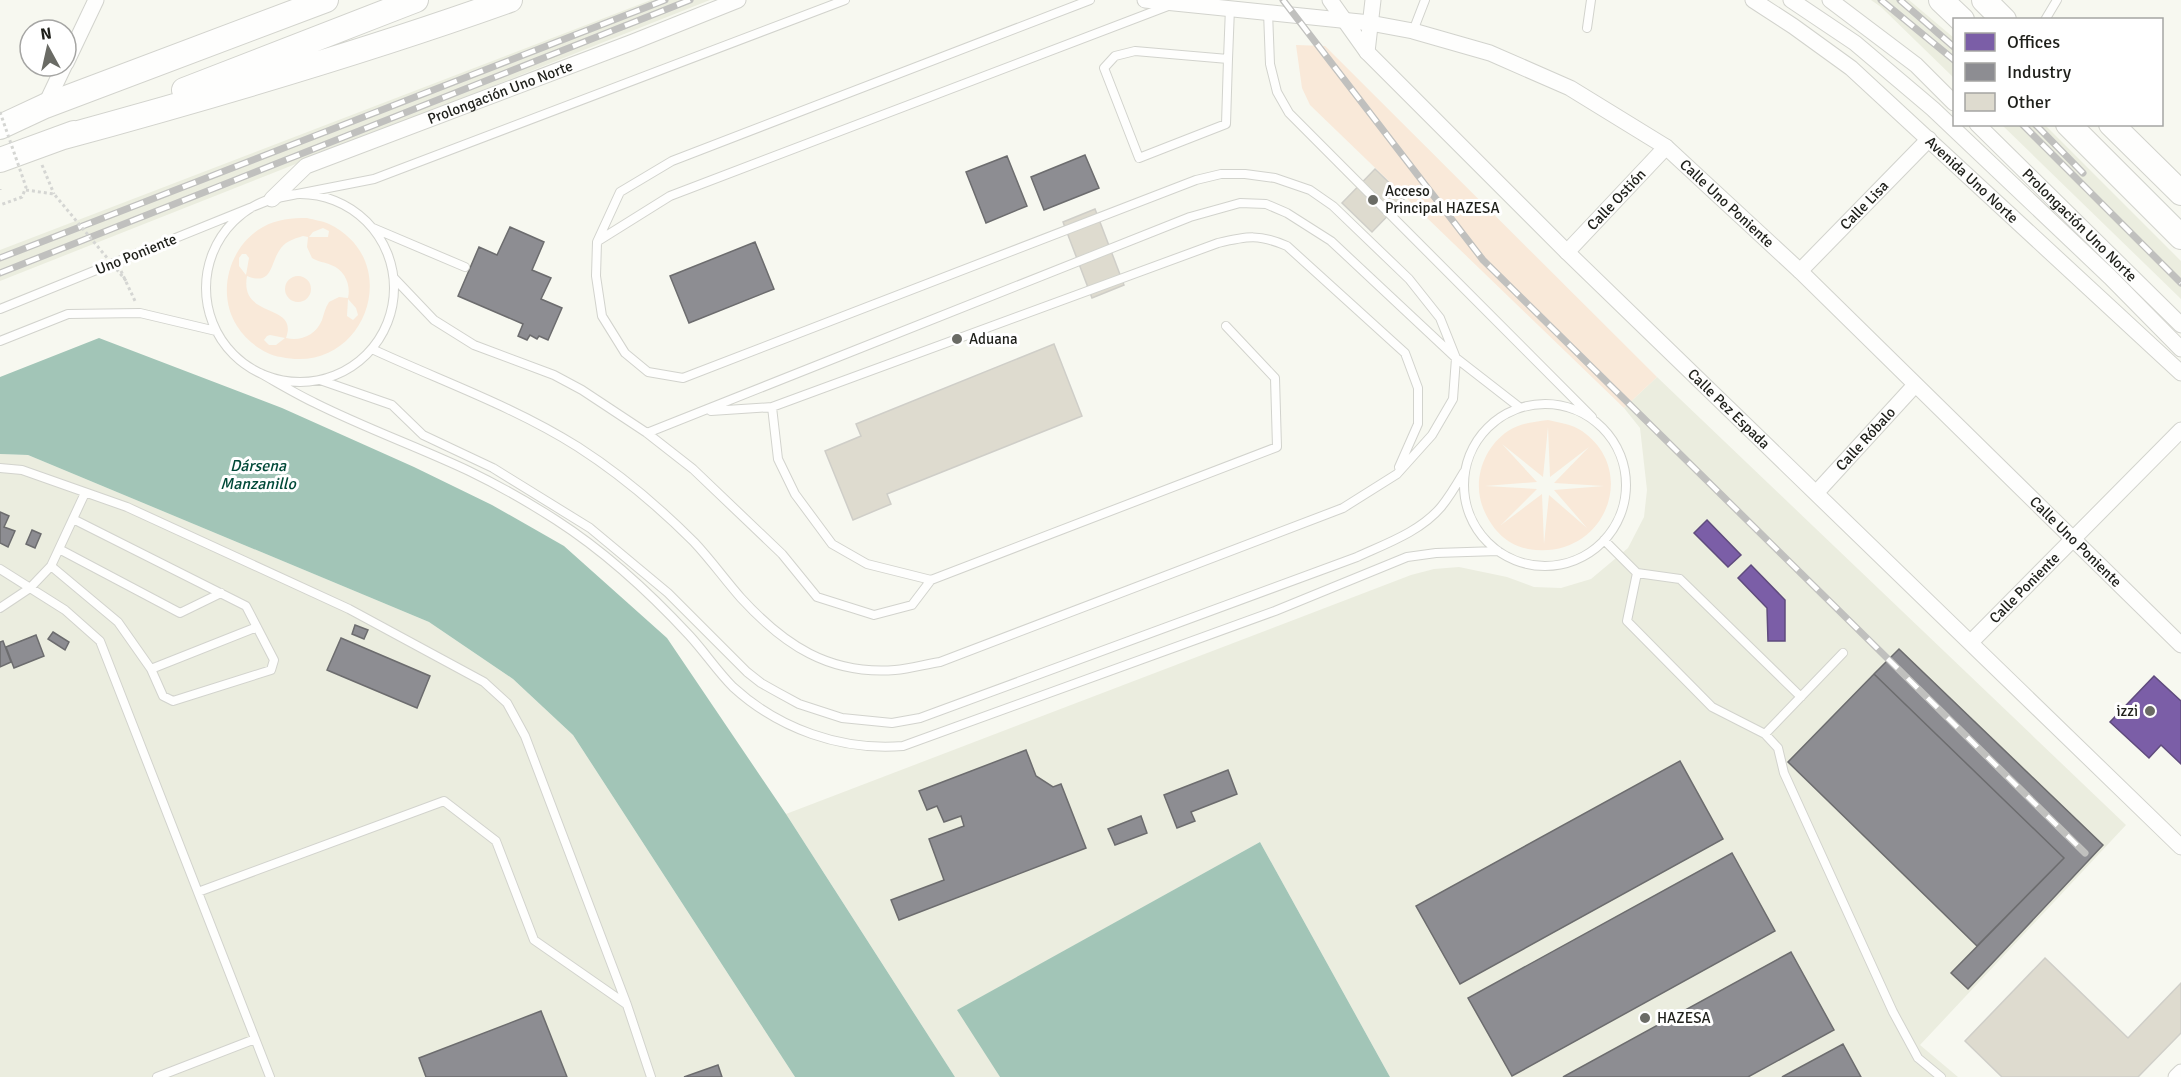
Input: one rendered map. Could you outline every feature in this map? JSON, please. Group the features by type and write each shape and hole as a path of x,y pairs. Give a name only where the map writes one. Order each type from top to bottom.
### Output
{"main road":[{"path":"0,127 45,106 326,0"},
{"path":"0,160 416,0"},
{"path":"60,138 245,87 431,28 510,0"},
{"path":"1941,0 1960,18"},
{"path":"1984,0 2002,18"},
{"path":"0,148 29,136 45,106"},
{"path":"2070,126 2181,237"},
{"path":"2113,126 2181,194"}],"street":[{"path":"78,37 96,0"},
{"name":"Prolongación Uno Norte","path":"272,198 306,166 738,0"},
{"name":"Calle Uno Poniente","path":"1145,0 1370,23 1490,53 1570,88 1665,147 1800,272 2181,645"},
{"path":"1230,8 1247,0"},
{"name":"Calle Pez Espada","path":"1330,0 1366,52 1567,252 2181,847"},
{"path":"1366,52 1373,0"},
{"name":"Avenida Uno Norte","path":"1753,0 1851,68 2181,373"},
{"path":"1791,0 1855,43 1933,109 2110,277 2181,349"},
{"path":"1830,0 1916,65 1953,102"},
{"path":"45,106 58,78"},
{"name":"Prolongación Uno Norte","path":"1979,126 2181,325"},
{"name":"Calle Lisa","path":"1800,272 1929,139"},
{"name":"Calle Ostión","path":"1567,252 1665,147"},
{"name":"Calle Róbalo","path":"1817,492 1915,385"},
{"name":"Calle Poniente","path":"1971,642 2181,430"},
{"path":"2176,1077 2181,1072"}],"lane":[{"path":"272,198 374,179 845,0"},
{"path":"372,349 512,410 578,448 644,496 687,536 742,599 774,630 810,655 852,669 896,670 940,662 1343,508 1396,474 1432,435 1452,399 1456,358 1440,318 1409,279 1333,206 1310,190 1275,178 1221,174 1196,180 683,378 648,372 625,353 602,316 596,276 597,242 620,192 672,161 1090,0"},
{"path":"1413,32 1425,0"},
{"path":"1587,28 1590,0"},
{"path":"2046,18 2057,0"},
{"path":"597,242 670,196 1177,3"},
{"path":"1228,59 1135,51 1115,56 1104,68 1139,158 1226,124 1230,8"},
{"path":"1268,12 1270,64 1278,92 1289,113 1611,435 1623,457 1628,482 1624,508 1613,531 1596,550 1573,562 1547,567 1521,563 1498,551 1481,536 1470,516 1464,494 1464,472"},
{"name":"Uno Poniente","path":"0,309 272,198 299,194 327,198 352,210 373,228 387,251 394,278 393,303 386,328 372,349 349,369 320,380 289,382 260,373 234,356 216,331 206,300 208,268 220,237 243,213 272,198"},
{"path":"648,433 1190,217 1240,203 1266,204 1287,213 1331,241 1456,358 1519,408"},
{"path":"373,228 465,267"},
{"path":"701,411 772,407 1218,243 1242,237 1267,237 1287,246 1405,353 1418,388 1418,424 1396,474"},
{"path":"394,278 434,320 474,345 554,375 582,390 648,433 710,484 782,554 817,597 874,615 912,605 931,580 1278,447 1275,378 1226,326"},
{"path":"0,341 68,314 140,313 216,331"},
{"path":"260,373 316,404 469,471 558,521 654,599 690,636 731,685 750,701 769,715 795,728 863,747 903,746 1275,611 1407,557 1498,551"},
{"path":"320,380 392,405 423,435 493,468 590,528 668,593 761,683 799,704 842,718 892,723 920,717 1357,557 1403,535 1440,509 1464,472 1471,451 1483,432 1499,417 1519,408 1544,403 1569,406 1592,417"},
{"path":"772,407 778,459 795,494 832,544 867,564 931,580"},
{"path":"0,468 22,470 127,507 349,609 484,682 507,703 525,736 627,1005 651,1077"},
{"path":"0,608 30,588 51,566 85,493"},
{"path":"51,566 118,622 151,669 164,696 173,701 271,670 274,660 246,606 73,519"},
{"path":"1604,540 1637,573 1680,579 1801,697"},
{"path":"59,549 180,614 220,593"},
{"path":"0,569 65,610 100,641 270,1077"},
{"path":"1637,573 1627,621 1712,707 1765,734 1778,748 1784,773 1893,1012 1918,1058 1938,1076"},
{"path":"151,669 257,627"},
{"path":"1765,734 1843,653"},
{"path":"198,892 444,801 496,841 534,940 627,1005"},
{"path":"157,1077 255,1038"}],"path":[{"path":"0,112 25,181 26,190 22,197 0,205"},
{"path":"35,147 54,194 128,284"},
{"path":"26,190 54,194"},
{"path":"116,262 140,313"}],"shaded area":[{"path":"651,0 710,0 0,281 0,250"},
{"path":"1871,0 1909,0 1953,37 1953,77"},
{"path":"1296,45 1325,46 1657,377 1624,408 1310,105 1302,88"},
{"path":"2003,126 2046,126 2181,261 2181,299"},
{"path":"307,218 329,224 352,241 366,263 370,287 365,312 353,333 335,349 310,358 281,357 256,346 237,326 227,299 229,271 234,258 251,235 274,222","holes":["323,228 329,231 328,237 309,237 313,232","303,236 308,237 307,247 312,258 340,270 348,283 349,293 348,298 339,297 329,302 316,330 297,339 286,338 288,327 284,319 259,305 247,290 247,276 255,278 266,276 281,248 289,241","242,254 246,254 249,258 246,275 239,266 239,258","348,299 356,308 358,315 353,320 347,316","270,335 285,338 276,345 269,345 264,340"]},
{"path":"298,276 307,280 311,289 307,298 298,302 289,298 285,289 289,280"},
{"path":"1657,377 2126,825 1920,1045 1958,1077 1390,1077 1260,842 958,1010 1000,1077 955,1077 786,814 1411,575 1434,569 1459,567 1507,577 1534,587 1561,588 1591,579 1628,548 1644,517 1647,490 1640,428 1624,408"},
{"path":"1548,420 1582,431 1600,448 1609,469 1611,490 1605,510 1594,528 1576,542 1554,549 1528,549 1506,540 1495,529 1483,508 1480,497 1480,476 1482,465 1492,446 1508,431 1527,423","holes":["1548,427 1550,477 1589,447 1554,483 1604,486 1554,490 1587,528 1549,495 1544,544 1542,494 1501,525 1537,489 1485,486 1537,482 1502,444 1543,477"]},
{"path":"0,454 28,455 429,622 513,679 573,735 795,1077 0,1077"}],"water":[{"name":"Dársena Manzanillo","path":"99,338 282,408 414,467 492,505 564,546 667,638 786,814 955,1077 795,1077 573,735 513,679 429,622 28,455 0,454 0,377"},
{"path":"1260,842 1390,1077 1000,1077 957,1010"}],"building: Offices":[{"path":"1707,520 1741,555 1728,567 1694,533"},
{"path":"1751,565 1785,600 1785,641 1768,641 1767,608 1738,578"},
{"name":"izzi","path":"2154,676 2181,701 2181,764 2161,745 2149,758 2110,722"}],"building: Industry":[{"path":"1085,155 1099,188 1044,210 1031,177"},
{"path":"1007,156 1027,206 986,223 966,172"},
{"path":"510,227 544,242 532,270 551,278 541,299 562,308 548,340 539,336 537,339 530,335 527,340 518,336 523,324 458,296 479,247 497,255"},
{"path":"755,242 774,289 689,323 670,276"},
{"path":"0,512 9,516 4,527 15,531 8,547 0,543"},
{"path":"32,530 41,534 35,548 26,544"},
{"path":"355,625 368,630 364,639 352,634"},
{"path":"53,632 69,642 65,650 48,639"},
{"path":"36,635 44,656 14,668 6,647"},
{"path":"341,638 430,676 417,708 327,670"},
{"path":"3,641 11,662 0,667 0,642"},
{"path":"1899,649 2103,845 1968,989 1951,973 2064,858 1874,674"},
{"path":"1874,674 2064,858 1977,946 1788,762"},
{"path":"1026,750 1036,776 1053,787 1061,784 1086,848 899,920 891,900 944,880 929,839 964,826 961,816 944,822 937,806 927,810 919,791"},
{"path":"1680,761 1723,839 1460,984 1416,906"},
{"path":"1228,770 1237,794 1191,812 1195,821 1177,828 1164,795"},
{"path":"1141,816 1147,833 1115,845 1108,829"},
{"path":"1732,853 1775,931 1512,1076 1468,998"},
{"path":"1791,952 1834,1030 1748,1077 1563,1077"},
{"path":"541,1011 567,1077 426,1077 419,1058"},
{"path":"1843,1044 1861,1077 1782,1077"},
{"path":"718,1065 722,1077 684,1077"}],"building: Other":[{"name":"Acceso Principal HAZESA","path":"1375,169 1405,198 1372,232 1342,203"},
{"path":"1095,209 1124,285 1092,298 1063,222"},
{"path":"1054,344 1082,416 887,494 891,504 853,520 825,451 861,436 856,424"},
{"path":"2045,958 2128,1038 2181,983 2181,1033 2138,1077 2002,1077 1965,1041"}],"railway":[{"path":"0,258 665,0"},
{"path":"0,273 690,0"},
{"path":"1283,0 1483,260 2085,853"},
{"path":"1881,0 1953,59"},
{"path":"1900,0 1953,46"},
{"path":"2024,126 2181,283"},
{"path":"2037,126 2083,173"}],"place":[{"name":"Acceso Principal HAZESA","path":"1373,200"},
{"name":"Aduana","path":"957,339"},
{"name":"izzi","path":"2150,711"},
{"name":"HAZESA","path":"1645,1018"}]}
